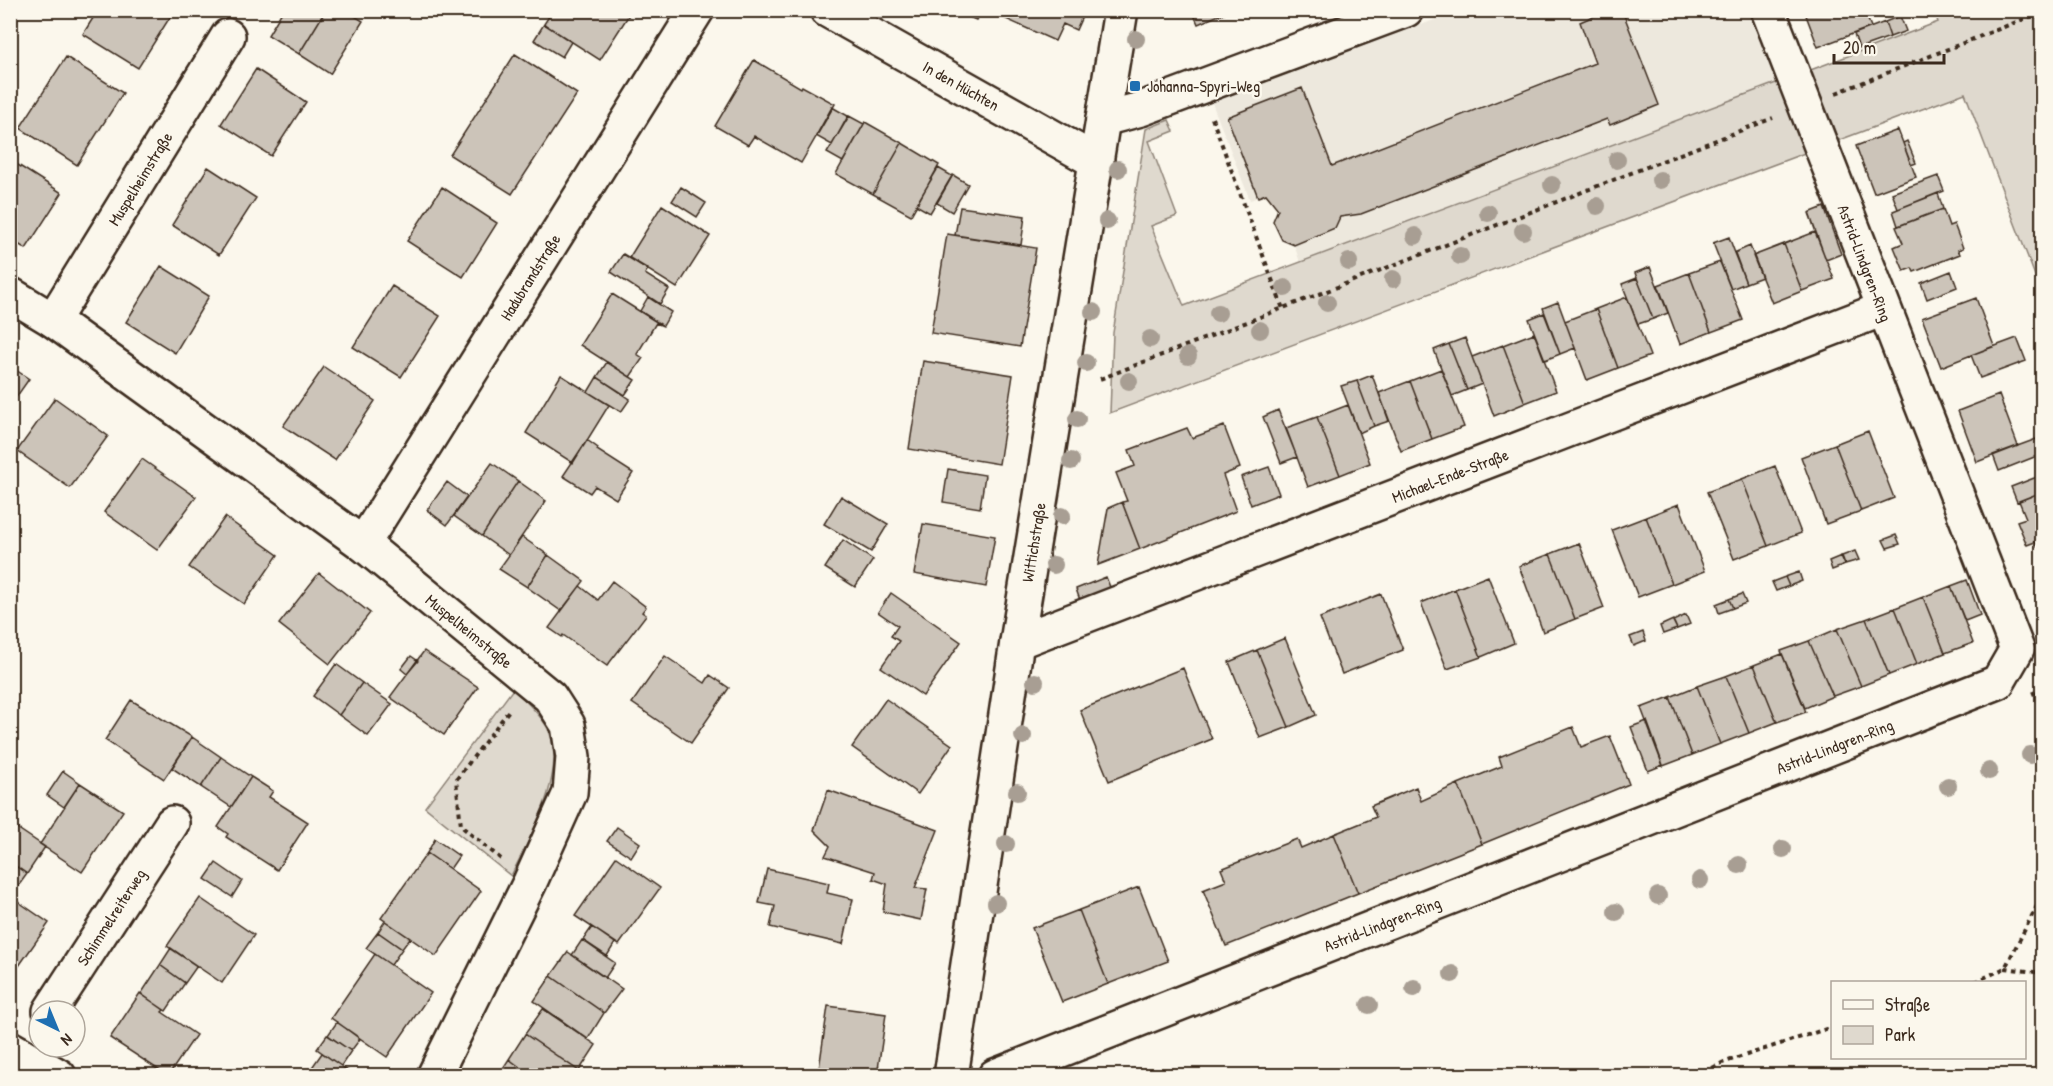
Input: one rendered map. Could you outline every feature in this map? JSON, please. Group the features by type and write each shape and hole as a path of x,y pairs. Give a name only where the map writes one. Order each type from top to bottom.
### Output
{"street":[{"name":"Hadubrandstraße","path":"363,544 697,10"},
{"name":"In den Hüchten","path":"827,10 1097,162"},
{"name":"Wittichstraße","path":"951,1076 1017,642 1121,10"},
{"path":"1103,118 1141,109 1406,10"},
{"name":"Astrid-Lindgren-Ring","path":"995,1076 1998,682 2018,649 1883,309 1768,10"},
{"name":"Muspelheimstraße","path":"53,320 228,36"},
{"name":"Muspelheimstraße","path":"10,294 53,320 363,544 550,696 568,725 573,757 570,793 530,882 434,1076"},
{"name":"Michael-Ende-Straße","path":"1017,642 1883,309"},
{"name":"Schimmelreiterweg","path":"58,999 172,823"},
{"path":"21,1049 59,1076"}],"path":[{"path":"1100,379 2043,12"},
{"path":"1200,87 1283,309"},
{"path":"530,882 461,826 456,780 531,680"},
{"path":"2005,968 2037,906 2043,880"},
{"path":"1977,981 2005,968 2043,973"},
{"path":"1696,1076 1722,1064 1831,1028"}],"shaded area":[{"path":"1461,10 1752,11 1779,81 1300,262 1294,245 1282,240 1273,221 1278,209 1267,194 1250,200 1212,103"}],"green space":[{"path":"1934,11 2042,11 2042,294 1965,93 1110,413 1113,333 1146,129 1169,120 1174,131 1149,141 1177,216 1151,226 1184,306 1938,22"},
{"path":"513,689 536,712 547,727 553,744 554,763 545,803 511,876 425,807"}],"building":[{"path":"98,10 166,10 172,14 138,68 83,34"},
{"path":"283,10 326,10 299,54 268,35"},
{"path":"326,10 345,10 363,21 330,74 299,54"},
{"path":"553,10 632,10 600,60 544,24"},
{"path":"953,10 982,10 976,20"},
{"path":"986,10 1085,10 1076,30 1063,24 1055,41"},
{"path":"1192,10 1231,10 1198,24"},
{"path":"1608,10 1622,10 1659,105 1610,125 1607,119 1361,214 1340,217 1335,228 1294,245 1282,240 1273,221 1278,209 1266,194 1258,197 1227,117 1302,88 1332,166 1595,63 1580,22"},
{"path":"1804,10 1864,10 1871,27 1818,47"},
{"path":"1900,16 1906,31 1890,37 1885,22"},
{"path":"1885,22 1890,37 1859,48 1854,34"},
{"path":"544,24 571,42 562,57 534,40"},
{"path":"515,54 577,94 512,194 450,155"},
{"path":"66,57 123,93 77,165 20,128"},
{"path":"754,60 801,88 802,86 835,104 801,163 754,136 748,145 715,126"},
{"path":"256,69 306,102 271,156 221,124"},
{"path":"832,107 848,116 832,145 816,136"},
{"path":"849,116 864,124 843,162 827,153"},
{"path":"865,122 902,143 873,194 836,174"},
{"path":"1898,130 1916,177 1874,193 1856,146"},
{"path":"1907,141 1916,163 1911,165 1903,143"},
{"path":"902,143 939,165 911,215 873,194"},
{"path":"10,160 62,193 26,249 10,239"},
{"path":"208,167 256,198 219,255 172,225"},
{"path":"938,168 952,176 930,213 916,205"},
{"path":"953,175 968,184 952,212 937,203"},
{"path":"1938,176 1944,191 1898,209 1892,193"},
{"path":"442,187 497,223 463,277 407,241"},
{"path":"681,187 706,203 697,217 672,201"},
{"path":"1938,193 1943,209 1898,226 1893,211"},
{"path":"662,205 710,236 677,288 629,258"},
{"path":"960,207 1025,216 1021,245 955,235"},
{"path":"1824,207 1841,254 1826,260 1809,213"},
{"path":"1943,209 1949,226 1954,224 1963,248 1958,250 1960,254 1914,272 1912,268 1904,271 1894,247 1903,243 1896,227"},
{"path":"1815,232 1834,279 1802,291 1784,244"},
{"path":"947,234 1036,248 1020,347 931,333"},
{"path":"1729,237 1746,283 1731,289 1713,243"},
{"path":"1784,244 1802,291 1772,303 1753,256"},
{"path":"1750,246 1762,277 1746,283 1734,253"},
{"path":"623,254 648,269 645,274 669,289 660,304 611,272"},
{"path":"1720,262 1743,320 1711,332 1689,273"},
{"path":"161,266 209,296 175,353 126,322"},
{"path":"1650,267 1668,313 1653,319 1635,273"},
{"path":"1951,271 1957,287 1927,299 1921,283"},
{"path":"1689,273 1711,332 1680,344 1658,285"},
{"path":"1637,278 1653,319 1638,324 1622,284"},
{"path":"392,286 440,316 401,377 353,347"},
{"path":"612,294 663,326 656,323 637,354 643,358 630,377 580,345"},
{"path":"648,297 671,312 663,326 640,311"},
{"path":"1627,297 1650,356 1618,368 1596,309"},
{"path":"1976,298 1994,346 1941,367 1922,318"},
{"path":"1558,302 1575,348 1560,354 1543,308"},
{"path":"1596,309 1618,368 1587,380 1565,321"},
{"path":"1544,313 1560,354 1545,360 1529,319"},
{"path":"1534,333 1556,391 1525,403 1503,345"},
{"path":"1465,338 1482,384 1467,390 1449,344"},
{"path":"2017,338 2026,361 1980,378 1971,355"},
{"path":"1449,344 1467,390 1452,396 1434,350"},
{"path":"1503,345 1525,403 1494,416 1472,357"},
{"path":"923,361 1013,375 999,464 909,449"},
{"path":"607,362 635,380 625,395 597,377"},
{"path":"10,366 29,379 10,406"},
{"path":"324,367 375,401 335,460 283,426"},
{"path":"1441,369 1464,427 1432,439 1410,381"},
{"path":"561,375 609,405 573,463 526,433"},
{"path":"1372,375 1389,421 1374,426 1357,381"},
{"path":"597,377 630,399 621,412 588,392"},
{"path":"1357,381 1374,426 1359,433 1341,386"},
{"path":"1410,381 1432,439 1401,451 1379,393"},
{"path":"1999,395 2018,446 1977,462 1958,411"},
{"path":"55,398 108,436 70,488 17,451"},
{"path":"1348,405 1370,463 1340,475 1317,417"},
{"path":"1278,410 1297,457 1281,463 1263,417"},
{"path":"1317,417 1340,475 1308,487 1286,428"},
{"path":"1224,426 1240,468 1223,475 1236,511 1140,549 1122,502 1127,501 1116,473 1135,466 1129,450 1187,428 1192,438"},
{"path":"1868,431 1894,498 1861,511 1835,444"},
{"path":"2039,438 2042,454 1999,471 1993,455"},
{"path":"587,440 598,448 597,450 633,473 616,499 595,486 590,493 563,476"},
{"path":"1835,444 1861,511 1826,524 1801,457"},
{"path":"142,459 196,497 157,550 104,512"},
{"path":"492,463 518,481 482,536 454,516"},
{"path":"1775,466 1801,533 1768,546 1742,479"},
{"path":"1269,467 1279,494 1251,505 1241,477"},
{"path":"948,469 985,475 980,508 943,502"},
{"path":"2042,475 2042,492 2017,502 2011,487"},
{"path":"1742,479 1768,546 1734,559 1707,492"},
{"path":"518,481 546,501 509,555 482,536"},
{"path":"447,482 467,497 447,525 427,510"},
{"path":"2042,492 2042,544 2037,546 2035,542 2027,545 2017,521 2026,518 2019,501"},
{"path":"841,496 888,524 871,552 824,524"},
{"path":"1122,502 1140,549 1098,565 1108,508"},
{"path":"1679,504 1705,571 1672,584 1646,517"},
{"path":"225,517 278,555 244,604 189,567"},
{"path":"1646,517 1672,584 1638,597 1612,530"},
{"path":"923,524 995,536 986,587 914,574"},
{"path":"1896,535 1900,544 1887,548 1883,540"},
{"path":"522,537 548,555 527,587 499,569"},
{"path":"843,540 873,560 855,587 825,568"},
{"path":"1579,543 1604,608 1575,619 1550,554"},
{"path":"1855,551 1859,560 1845,564 1842,556"},
{"path":"1550,554 1575,619 1543,632 1519,566"},
{"path":"548,555 584,581 561,611 527,587"},
{"path":"1841,556 1845,565 1832,570 1829,561"},
{"path":"1799,572 1802,581 1789,586 1785,577"},
{"path":"319,573 370,613 330,664 279,624"},
{"path":"1488,576 1514,643 1481,657 1455,589"},
{"path":"1106,577 1112,592 1081,603 1076,589"},
{"path":"1785,577 1789,586 1776,591 1772,582"},
{"path":"1967,580 1980,615 1965,621 1951,586"},
{"path":"612,581 646,607 642,612 646,615 607,666 563,635 562,637 549,628 580,586 598,600"},
{"path":"1951,586 1973,643 1945,653 1923,597"},
{"path":"1455,589 1481,657 1447,669 1421,603"},
{"path":"891,593 961,642 923,696 881,667 899,641 891,636 898,626 878,612"},
{"path":"1381,594 1403,650 1342,674 1320,618"},
{"path":"1742,594 1746,603 1733,608 1729,599"},
{"path":"1923,597 1945,653 1917,664 1895,608"},
{"path":"1729,599 1733,608 1719,613 1716,604"},
{"path":"1895,608 1917,664 1889,675 1866,619"},
{"path":"1686,615 1690,624 1677,629 1673,621"},
{"path":"1866,619 1889,675 1861,686 1837,629"},
{"path":"1673,620 1677,629 1663,634 1660,626"},
{"path":"1837,629 1861,686 1833,696 1809,641"},
{"path":"1643,632 1646,641 1634,646 1630,637"},
{"path":"1285,638 1316,715 1289,727 1257,650"},
{"path":"1809,641 1833,696 1805,708 1781,651"},
{"path":"1257,650 1289,727 1260,738 1229,662"},
{"path":"424,651 478,687 444,735 390,697"},
{"path":"1782,654 1806,712 1777,722 1754,665"},
{"path":"411,656 418,661 407,674 401,669"},
{"path":"665,656 705,683 710,675 729,688 691,743 632,703"},
{"path":"336,664 362,683 339,715 313,696"},
{"path":"1754,665 1777,722 1749,733 1726,676"},
{"path":"1183,668 1212,739 1109,781 1080,710"},
{"path":"1726,676 1749,733 1720,744 1697,686"},
{"path":"362,683 392,704 368,736 339,715"},
{"path":"1697,686 1720,744 1692,755 1670,697"},
{"path":"1670,697 1692,755 1663,766 1641,708"},
{"path":"886,699 952,745 918,794 852,747"},
{"path":"131,700 192,737 164,779 105,740"},
{"path":"1647,721 1663,765 1648,771 1631,727"},
{"path":"1573,727 1581,747 1610,736 1629,784 1482,844 1458,784 1502,766 1499,757"},
{"path":"192,737 221,757 201,787 172,768"},
{"path":"221,757 251,777 231,807 201,787"},
{"path":"63,771 80,783 64,807 47,795"},
{"path":"251,777 273,791 269,797 308,822 277,870 226,837 228,834 218,827"},
{"path":"80,783 123,811 82,872 40,844"},
{"path":"1458,784 1482,844 1358,893 1334,834 1376,817 1371,806 1416,787 1421,801"},
{"path":"828,790 938,830 915,888 927,889 921,920 883,912 887,884 873,879 875,872 825,856 830,846 814,830"},
{"path":"11,824 45,847 27,874 10,862"},
{"path":"617,827 640,843 631,857 607,841"},
{"path":"1334,834 1358,893 1226,946 1203,890 1226,881 1221,869 1297,839 1301,848"},
{"path":"435,839 459,856 450,869 427,853"},
{"path":"427,853 481,891 436,956 381,918"},
{"path":"616,857 660,888 619,945 575,916"},
{"path":"10,862 27,874 11,896 10,896"},
{"path":"216,863 242,881 232,897 205,879"},
{"path":"767,869 829,883 827,893 853,899 843,944 770,927 775,906 759,903"},
{"path":"1139,887 1168,961 1108,984 1079,910"},
{"path":"10,896 49,923 14,973 10,971"},
{"path":"200,898 254,935 222,983 167,946"},
{"path":"1079,910 1108,984 1062,1002 1032,928"},
{"path":"385,921 410,938 402,949 378,932"},
{"path":"592,927 615,943 607,956 583,940"},
{"path":"378,932 402,949 391,965 366,948"},
{"path":"582,940 615,963 605,978 572,955"},
{"path":"171,948 197,966 185,983 160,965"},
{"path":"568,952 622,989 604,1013 551,976"},
{"path":"375,954 431,993 387,1057 331,1018"},
{"path":"160,965 185,983 166,1011 141,994"},
{"path":"551,976 604,1013 588,1039 534,1001"},
{"path":"140,993 164,1010 162,1012 196,1035 168,1076 110,1038"},
{"path":"828,1006 886,1014 877,1076 818,1076"},
{"path":"543,1009 596,1045 579,1071 525,1034"},
{"path":"337,1022 360,1039 351,1051 328,1035"},
{"path":"525,1034 579,1071 576,1076 532,1076 509,1059"},
{"path":"327,1035 351,1051 341,1066 317,1049"},
{"path":"322,1053 341,1066 355,1076 306,1076"},
{"path":"509,1059 532,1076 498,1076"}],"place":[{"name":"Johanna-Spyri-Weg","path":"1135,86"}]}
